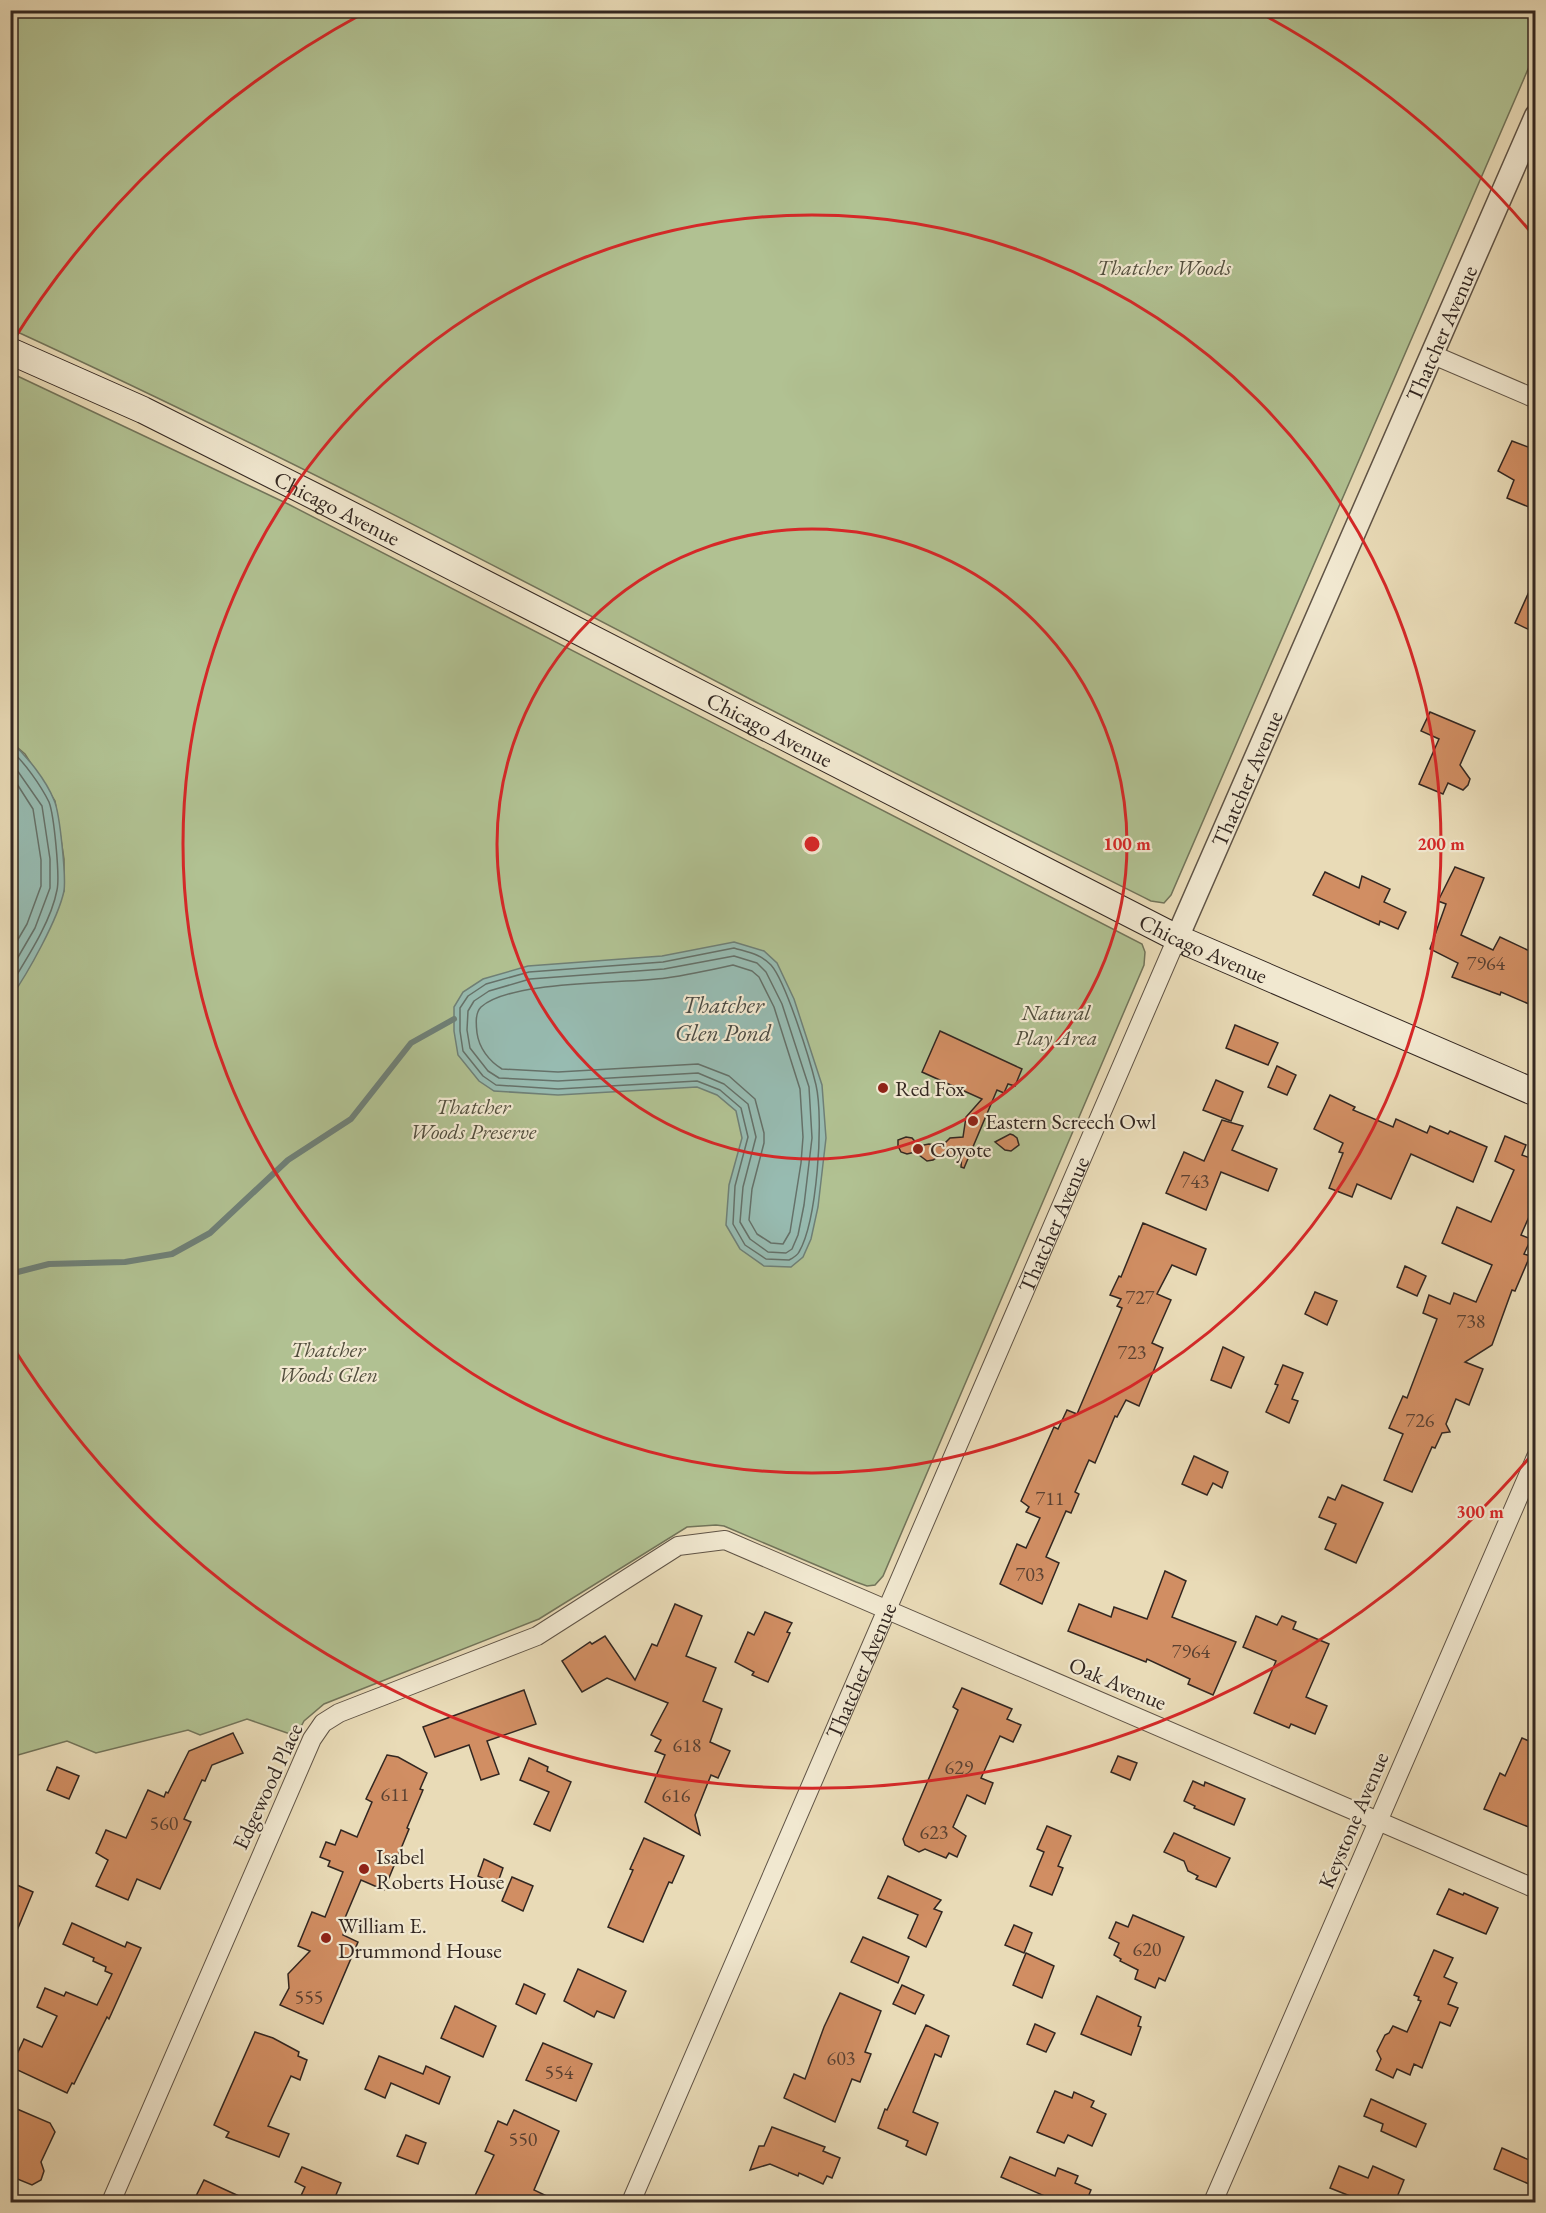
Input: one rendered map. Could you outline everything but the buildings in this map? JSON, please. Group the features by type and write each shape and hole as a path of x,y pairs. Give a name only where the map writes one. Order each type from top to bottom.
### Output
{"main road":[{"name":"Chicago Avenue","path":"10,351 143,410 303,490 1177,938 1536,1093"}],"street":[{"name":"Thatcher Avenue","path":"631,2202 1177,938 1536,116"},
{"path":"1431,354 1536,399"},
{"name":"Keystone Avenue","path":"1213,2202 1536,1457"},
{"name":"Oak Avenue","path":"678,1546 724,1540 1536,1889"},
{"name":"Edgewood Place","path":"111,2202 312,1739 323,1723 339,1713 537,1636 678,1546"}],"green space":[{"name":"Thatcher Woods","path":"1535,10 1535,53 1171,895 1164,903 1151,901 900,776 475,556 198,417 11,329 11,11"},
{"name":"Thatcher Woods Glen","path":"11,373 288,504 1142,944 1145,952 1144,965 883,1576 875,1585 867,1586 856,1582 724,1526 687,1527 539,1619 324,1704 304,1721 296,1736 247,1719 200,1735 188,1730 96,1753 67,1741 11,1757 11,997 64,891 64,859 55,801 25,754 11,742"}],"water":[{"path":"11,742 36,769 54,800 60,831 64,891 49,931 11,997"},
{"name":"Thatcher Glen Pond","path":"734,942 764,951 777,963 794,999 822,1085 826,1138 818,1207 811,1239 803,1257 791,1267 764,1266 740,1249 726,1225 729,1185 742,1138 736,1111 717,1095 697,1087 558,1095 494,1091 479,1081 458,1055 454,1031 454,1007 463,992 483,979 528,966 662,956"}],"waterway":[{"path":"10,1274 49,1264 125,1262 172,1254 210,1233 288,1160 351,1119 411,1043 454,1019"}],"place":[{"name":"Red Fox","path":"883,1088"},
{"name":"Eastern Screech Owl","path":"973,1121"},
{"name":"Coyote","path":"918,1149"},
{"name":"Isabel Roberts House","path":"364,1869"},
{"name":"William E. Drummond House","path":"326,1938"}],"park label":[{"name":"Natural Play Area","path":"1056,1024"},
{"name":"Thatcher Woods Preserve","path":"473,1118"}]}
